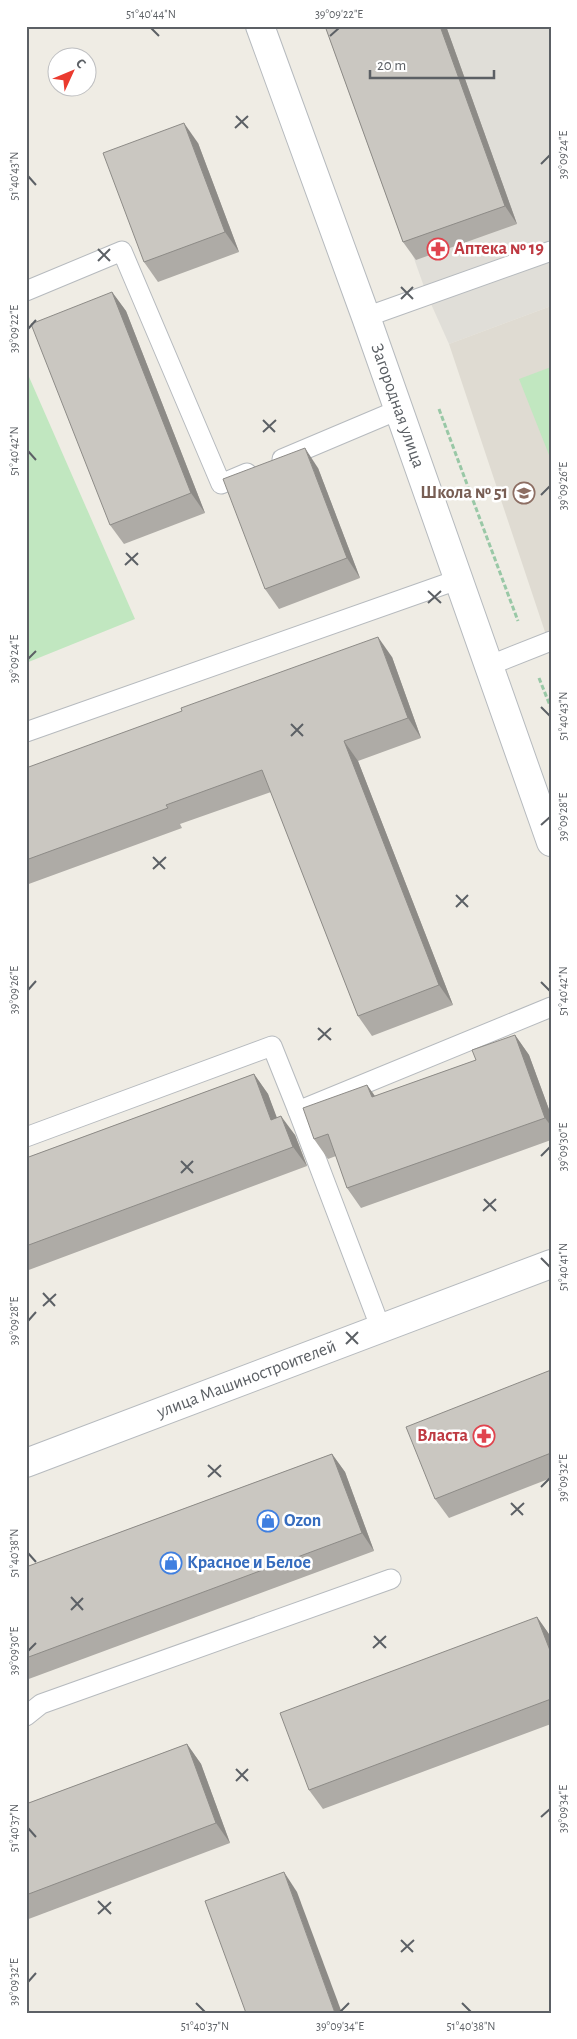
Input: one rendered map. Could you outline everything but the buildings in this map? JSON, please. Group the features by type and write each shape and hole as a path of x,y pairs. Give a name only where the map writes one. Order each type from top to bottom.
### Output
{"street":[{"name":"Загородная улица","path":"260,26 366,317 457,580 551,842"},
{"name":"улица Машиностроителей","path":"26,1463 551,1264"}],"lane":[{"path":"26,291 122,251 221,484 398,410"},
{"path":"366,317 551,251"},
{"path":"26,732 457,580"},
{"path":"488,666 551,641"},
{"path":"298,1111 551,1007"},
{"path":"26,1137 272,1046 380,1329"},
{"path":"26,1716 41,1704 391,1578"}],"path":[{"path":"439,407 551,708"}],"shaded area":[{"path":"331,26 551,26 551,306 449,344 427,295"},
{"name":"Школа № 51","path":"551,306 551,650 449,344"}],"green space":[{"path":"551,367 551,460 519,379"},
{"path":"26,370 135,619 26,663"}],"place":[{"name":"Аптека № 19","path":"438,249"},
{"name":"Школа № 51","path":"524,493"},
{"name":"Власта","path":"484,1436"},
{"name":"Ozon","path":"268,1521"},
{"name":"Красное и Белое","path":"171,1563"}]}
